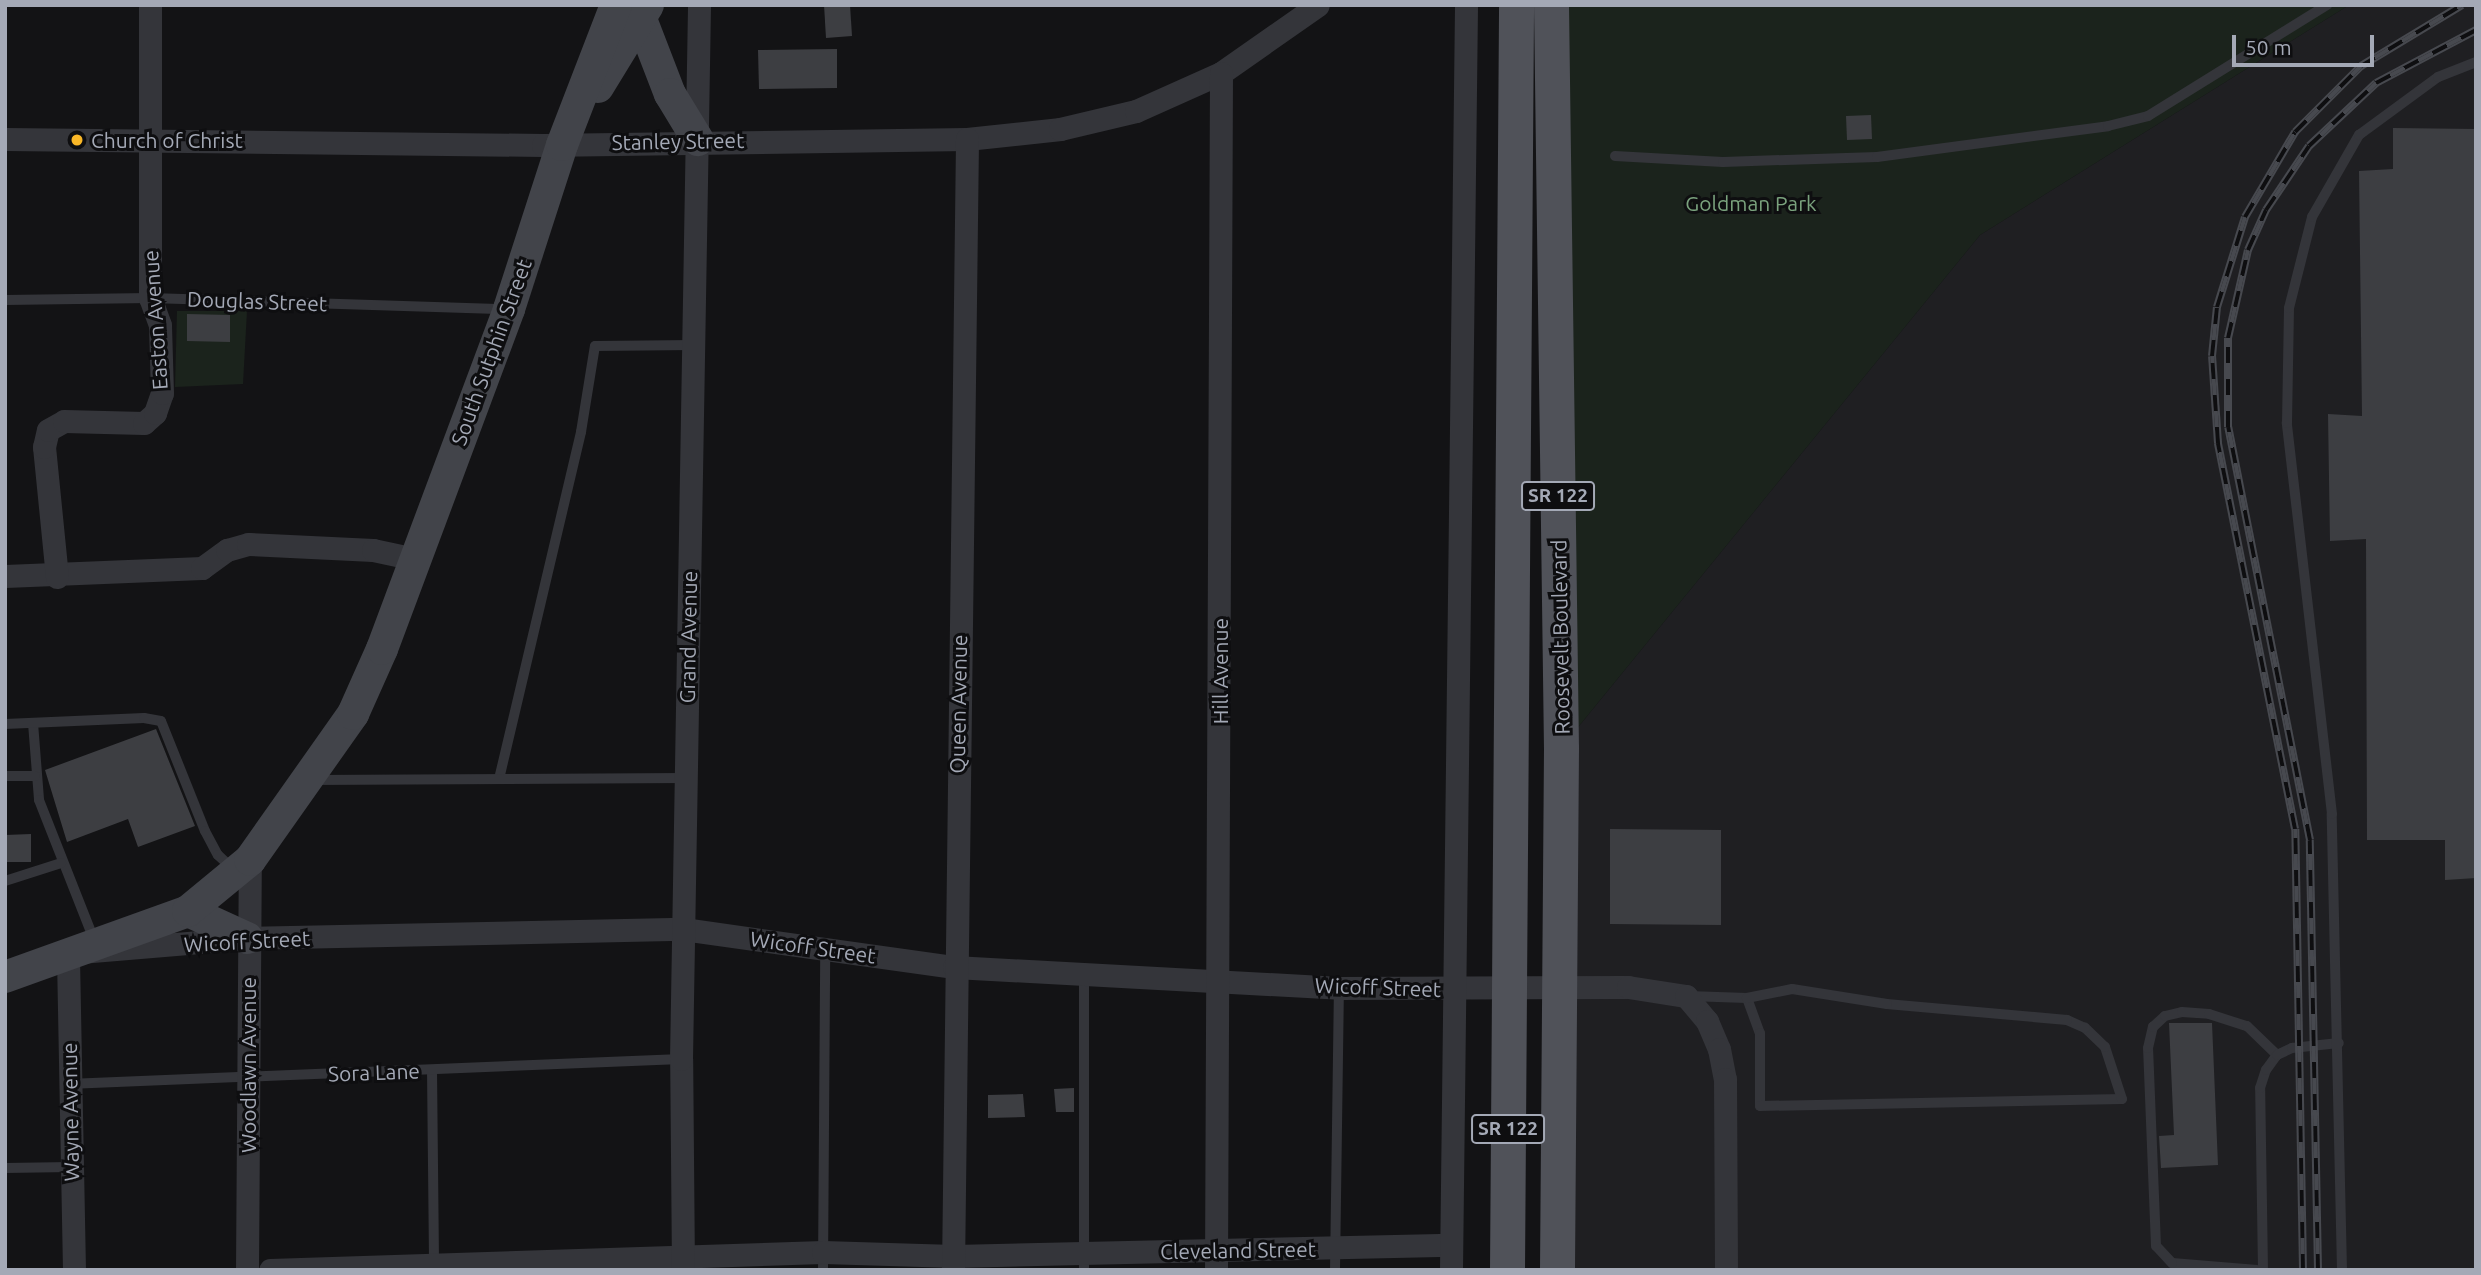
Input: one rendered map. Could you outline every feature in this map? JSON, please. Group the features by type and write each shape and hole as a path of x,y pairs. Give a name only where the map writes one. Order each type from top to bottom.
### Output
{"main road":[{"name":"SR 122","path":"1507,1270 1516,5"},
{"name":"Roosevelt Boulevard","path":"1551,5 1561,748 1557,987 1557,1270"}],"street":[{"name":"Easton Avenue","path":"57,577 44,447 48,430 64,421 144,423 155,413 162,393 160,325 150,298 150,5"},
{"name":"Grand Avenue","path":"683,1263 681,1059 699,5"},
{"name":"Stanley Street","path":"5,139 562,145 698,140 967,139 1060,129 1136,111 1221,73 1318,5"},
{"path":"1451,1270 1466,5"},
{"path":"637,9 670,94 698,140"},
{"name":"South Sutphin Street","path":"5,977 188,911 243,865 309,780 353,714 415,559 509,309 562,145 637,9"},
{"name":"Hill Avenue","path":"1216,1260 1221,73"},
{"name":"Queen Avenue","path":"953,1263 954,967 967,139"},
{"path":"5,576 57,577 202,568 227,550 248,544 373,550 415,559"},
{"name":"Woodlawn Avenue","path":"243,865 250,1076 247,1270"},
{"path":"188,911 247,938"},
{"name":"Wicoff Street","path":"82,949 247,938 683,929 954,967 1084,975 1219,979 1339,988 1660,989 1686,996"},
{"name":"Wayne Avenue","path":"74,1270 68,1084 82,949"},
{"path":"1686,996 1707,1021 1719,1049 1725,1079 1726,1270"},
{"name":"Cleveland Street","path":"270,1270 822,1261 953,1263 1335,1259 1451,1245"}],"lane":[{"path":"1615,156 1723,162 1877,156 2108,126 2148,116 2327,5"},
{"path":"2342,1270 2332,814 2287,423 2289,308 2312,217 2359,135 2438,76 2476,62"},
{"name":"Douglas Street","path":"5,300 150,298 509,309"},
{"path":"499,779 581,432 595,346 694,345"},
{"path":"5,724 161,721 205,831 218,855 243,865"},
{"path":"33,723 38,800 61,863 82,949"},
{"path":"5,776 35,776"},
{"path":"309,780 686,778"},
{"path":"5,881 61,863"},
{"path":"822,1261 825,948"},
{"path":"1084,975 1084,1261"},
{"path":"1335,1259 1339,988"},
{"path":"1686,996 1747,998 1792,989 1887,1003 2067,1020 2085,1028 2105,1047 2122,1099 1760,1106 1760,1034 1747,998"},
{"path":"2257,1270 2172,1263 2156,1246 2148,1048 2153,1027 2165,1016 2182,1012 2209,1014 2247,1026 2277,1055"},
{"path":"2263,1270 2260,1088 2277,1055 2292,1048 2339,1043"},
{"name":"Sora Lane","path":"68,1084 681,1059"},
{"path":"432,1070 434,1267"},
{"path":"5,1168 71,1167"}],"shaded area":[{"path":"2349,5 2476,5 2476,1270 1557,1270 1561,748 1980,235"}],"green space":[{"name":"Goldman Park","path":"1551,5 2349,5 1980,235 1561,748"},
{"path":"177,311 247,311 243,384 175,387"}],"building":[{"path":"824,5 850,5 852,36 826,38"},
{"path":"837,49 837,88 759,89 758,50"},
{"path":"1871,115 1872,139 1847,140 1846,116"},
{"path":"2393,128 2476,129 2476,878 2445,880 2445,840 2367,840 2366,539 2330,541 2328,414 2362,416 2359,171 2393,169"},
{"path":"187,314 230,315 230,342 187,341"},
{"path":"156,729 195,826 138,847 128,819 67,842 45,770"},
{"path":"1610,829 1721,830 1721,925 1610,924"},
{"path":"31,834 31,862 5,862 5,835"},
{"path":"2169,1023 2212,1023 2218,1165 2161,1168 2159,1136 2174,1135"},
{"path":"1074,1088 1074,1112 1056,1112 1054,1089"},
{"path":"1023,1094 1025,1117 988,1118 988,1095"}],"railway":[{"path":"2303,1270 2295,829 2218,443 2212,356 2217,307 2245,217 2295,132 2361,66 2462,5"},
{"path":"2318,1270 2310,840 2228,427 2228,338 2248,250 2266,210 2309,146 2376,83 2476,30"}],"place":[{"name":"Church of Christ","path":"77,140"}]}
